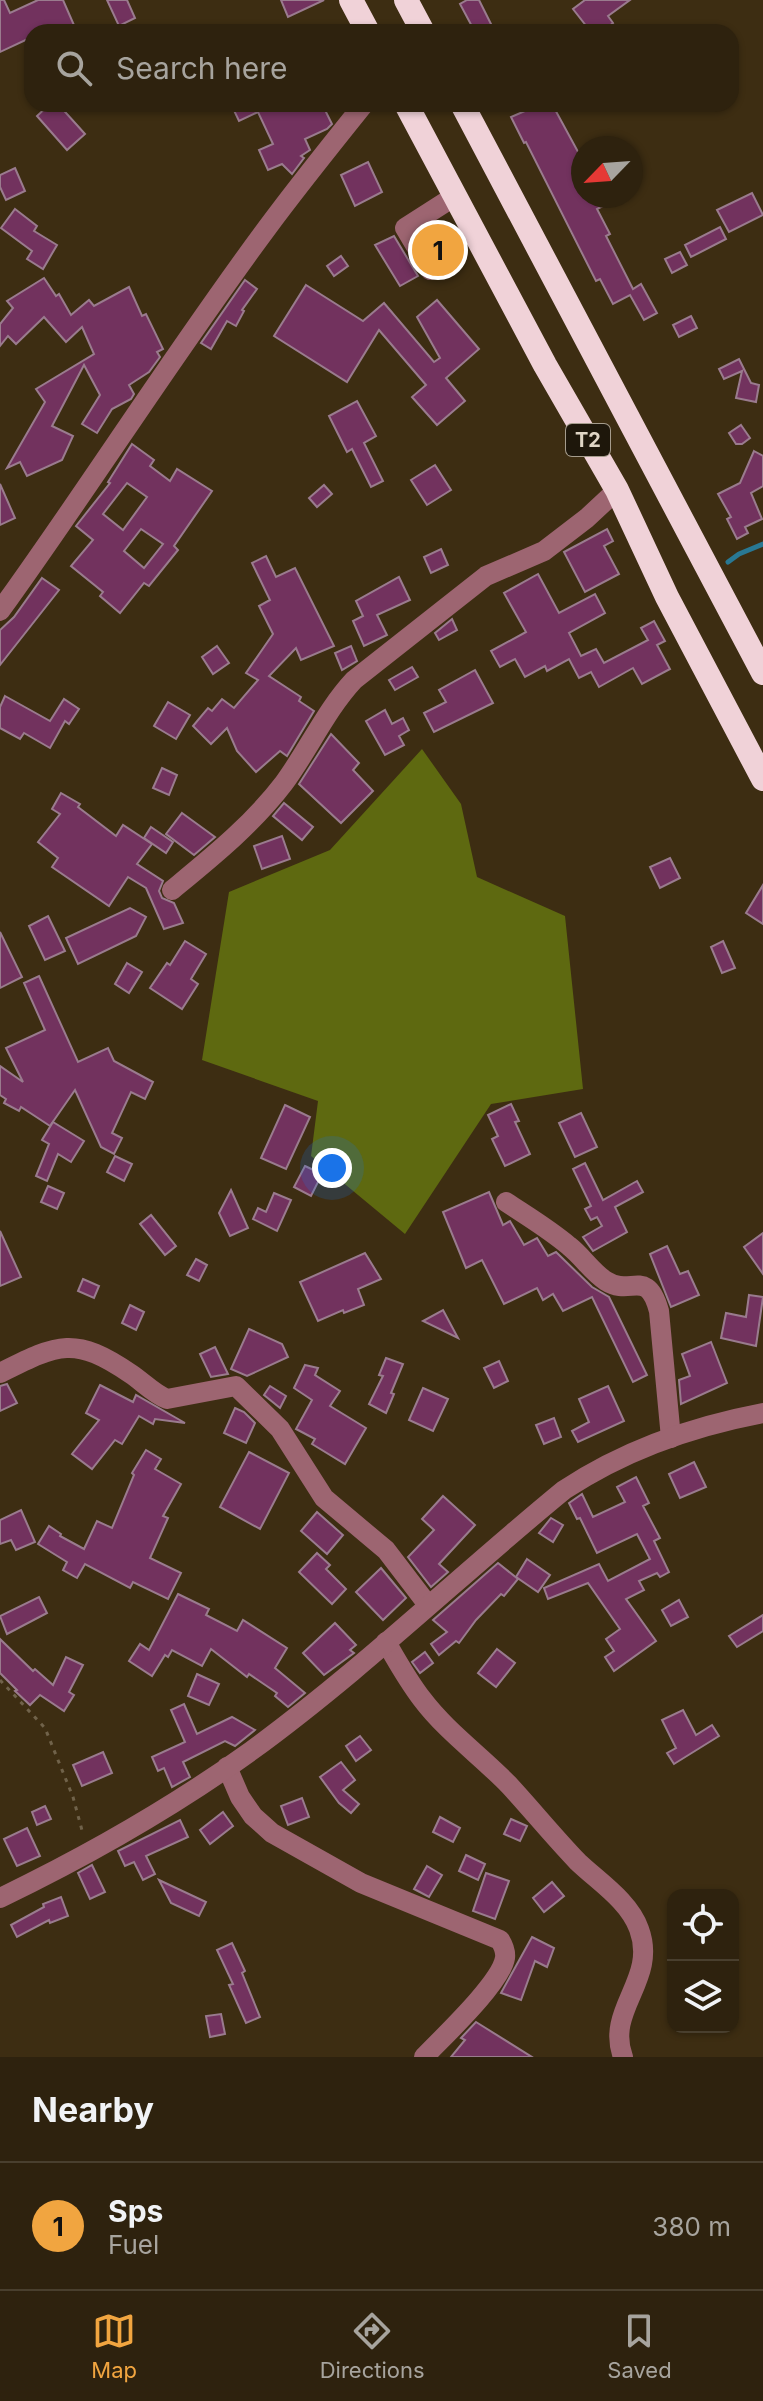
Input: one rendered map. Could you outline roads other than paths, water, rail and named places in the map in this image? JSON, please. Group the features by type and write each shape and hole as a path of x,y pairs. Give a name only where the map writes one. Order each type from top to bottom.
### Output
{"highway":[{"path":"351,0 364,24"},
{"path":"406,0 419,24"},
{"name":"T2","path":"410,112 545,365 617,490 667,597 763,779"},
{"name":"T2","path":"466,112 763,673"}],"street":[{"path":"0,611 70,515 266,229 358,112"},
{"path":"430,270 405,228 455,196"},
{"path":"172,890 255,818 284,782 339,696 354,680 486,576 544,551 617,490"},
{"path":"506,1202 571,1247 606,1281 615,1285 646,1287 653,1292 662,1330 671,1438"},
{"path":"0,1373 53,1348 71,1347 95,1353 113,1362 167,1399 236,1386 280,1429 324,1498 386,1550 428,1605"},
{"path":"0,1898 87,1853 227,1767 326,1692 564,1490 600,1466 671,1438 731,1419 763,1413"},
{"path":"386,1642 423,1701 509,1785 581,1864 610,1889 639,1928 644,1951 643,1968 620,2020 617,2041 623,2057"},
{"path":"227,1767 240,1797 253,1816 272,1833 361,1883 500,1940 505,1958 500,1970 464,2015 424,2057"}],"waterway":[{"path":"728,562 763,544"}],"place":[{"name":"Sps","path":"438,250"}]}
